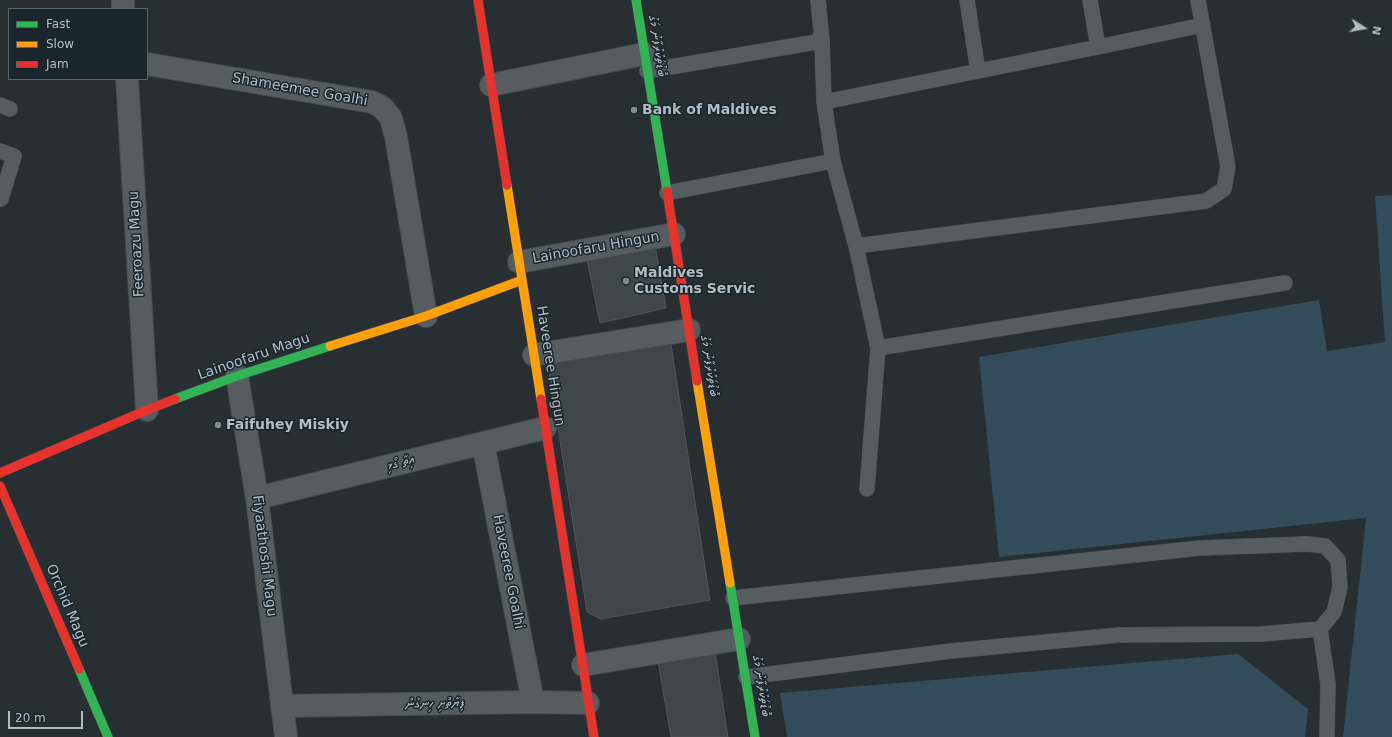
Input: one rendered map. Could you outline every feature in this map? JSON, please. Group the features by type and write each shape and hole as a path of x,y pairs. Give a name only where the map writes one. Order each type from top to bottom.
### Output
{"street":[{"name":"ބޮޑުތަކުރުފާނު މަގު","path":"636,0 755,737"},
{"name":"Haveeree Hingun","path":"476,1 491,85 594,737"},
{"path":"491,85 646,62"},
{"name":"Shameemee Goalhi","path":"148,64 372,102 382,107 391,118 396,137 426,316"},
{"name":"Feeroazu Magu","path":"127,80 148,410"},
{"name":"Lainoofaru Hingun","path":"520,271 674,234"},
{"name":"Lainoofaru Magu","path":"0,473 148,410 238,376 426,316 520,271"},
{"path":"534,355 689,330"},
{"name":"Fiyaathoshi Magu","path":"238,376 257,498 286,737"},
{"name":"އިތާ ގޯޅި","path":"257,498 545,428"},
{"name":"Haveeree Goalhi","path":"483,443 533,702"},
{"name":"Orchid Magu","path":"3,500 108,737"},
{"path":"583,665 740,638"},
{"name":"ފިޔާތޮށި ހިނގުން","path":"282,706 533,702 588,703"}],"lane":[{"path":"818,0 822,41 824,102 833,161 856,246 878,348 867,489"},
{"path":"967,0 978,72"},
{"path":"1090,0 1098,47"},
{"path":"856,246 1206,201 1224,189 1228,167 1198,0"},
{"path":"824,102 978,72 1203,25"},
{"path":"646,62 822,41"},
{"path":"0,151 14,156 1,199"},
{"path":"667,193 833,161"},
{"path":"878,348 1285,283"},
{"path":"733,598 1200,548 1307,544 1325,546 1338,560 1340,587 1334,612 1320,629 1261,634 1119,635 951,651 746,677"},
{"path":"1320,629 1328,684 1327,737"}],"water":[{"path":"1392,195 1392,737 1343,737 1366,518 999,557 979,357 1319,300 1327,351 1385,342 1375,196"},
{"path":"1238,654 1308,709 1305,737 787,737 780,693"}],"building":[{"name":"Maldives Customs Servic","path":"655,245 666,308 600,323 586,255"},
{"path":"671,344 710,600 601,619 587,612 549,371 554,363"},
{"path":"714,645 728,737 671,737 657,656"}],"traffic: fast":[{"path":"636,0 667,191"},
{"path":"175,399 237,376 330,346"},
{"path":"730,583 755,737"},
{"path":"79,669 108,737"}],"traffic: slow":[{"path":"507,185 541,399"},
{"path":"330,346 426,316 522,280"},
{"path":"697,381 730,583"}],"traffic: jam":[{"path":"478,0 507,185"},
{"path":"667,191 697,381"},
{"path":"0,473 175,399"},
{"path":"541,399 594,737"},
{"path":"0,486 79,669"}],"place":[{"name":"Bank of Maldives","path":"634,110"},
{"name":"Maldives Customs Servic","path":"626,281"},
{"name":"Faifuhey Miskiy","path":"218,425"}]}
